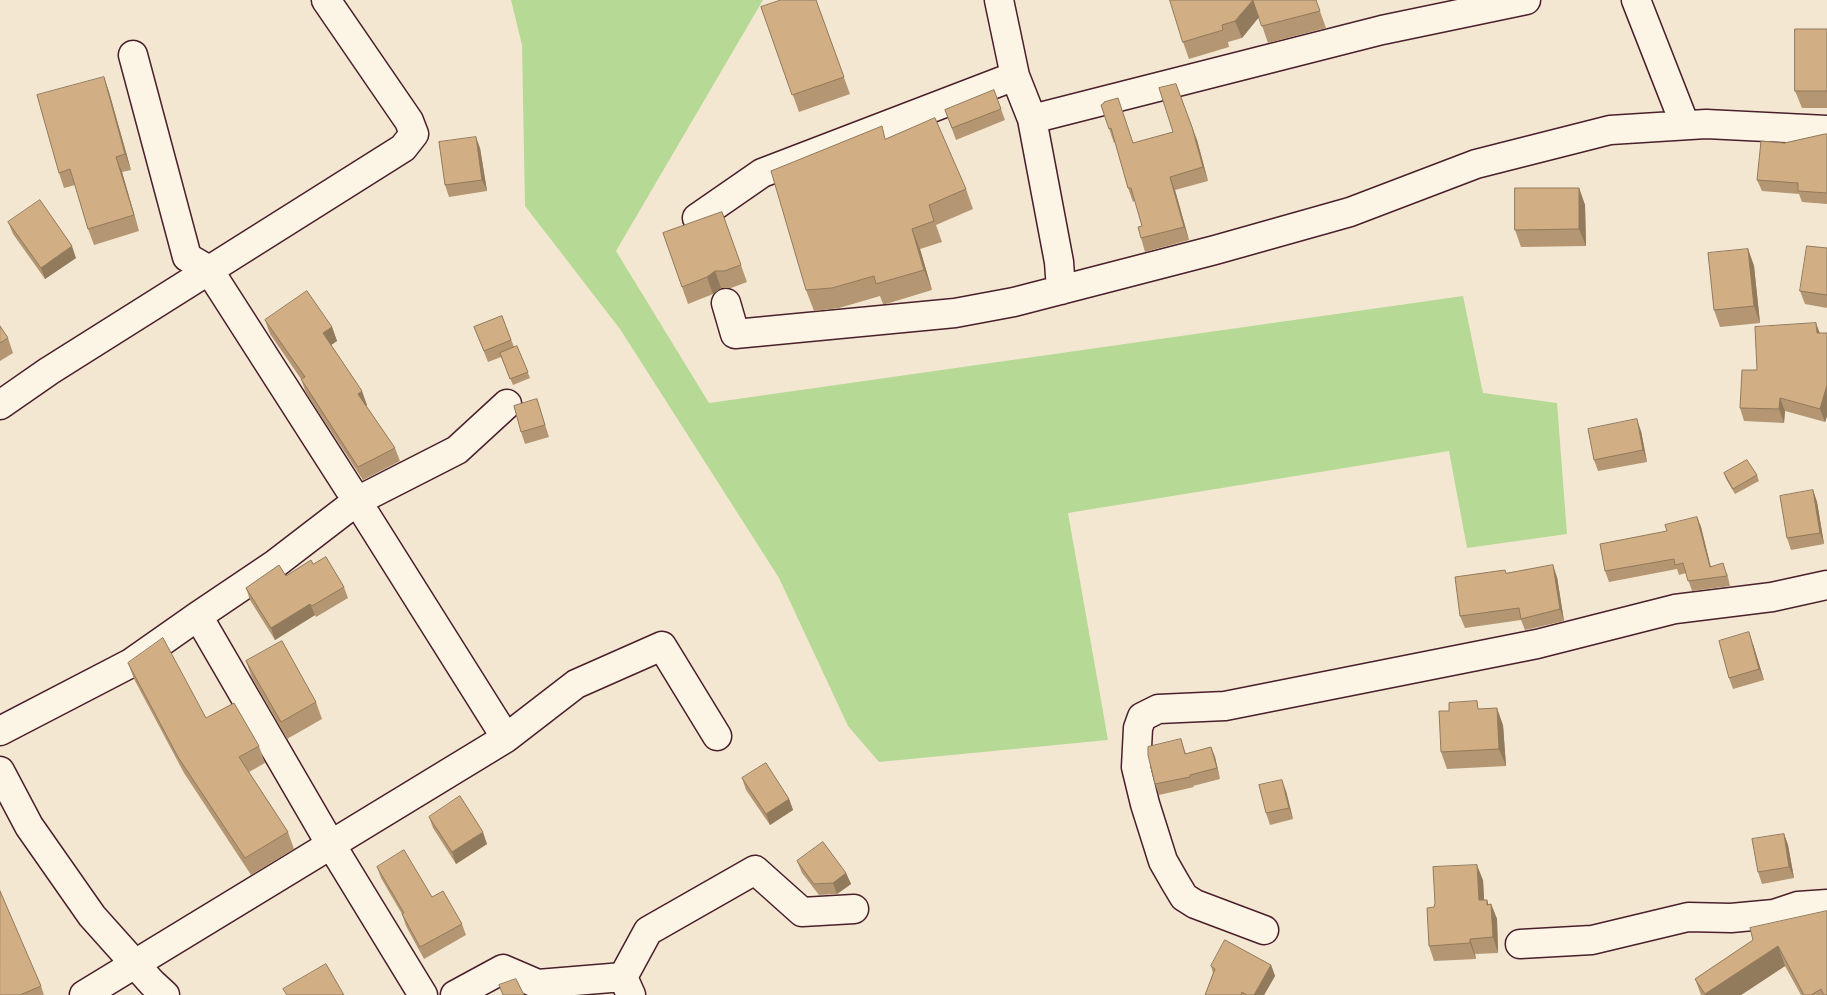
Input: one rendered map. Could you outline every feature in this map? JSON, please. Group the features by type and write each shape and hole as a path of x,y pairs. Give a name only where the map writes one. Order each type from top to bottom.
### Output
{"street":[{"path":"0,404 403,148 414,134 409,121 326,0"},
{"path":"999,0 1015,76 1032,119 1059,262 1062,290"},
{"path":"1032,119 1382,30 1526,0"},
{"path":"1636,0 1685,125"},
{"path":"133,56 187,257 210,270 506,738"},
{"path":"697,218 762,173 1015,76"},
{"path":"726,303 735,334 955,313 1014,302 1215,250 1350,212 1476,164 1610,130 1706,124 1827,130"},
{"path":"0,731 131,663 275,564 357,501 457,450 507,404"},
{"path":"1264,930 1195,904 1184,897 1175,882 1164,861 1145,804 1136,767 1138,728 1142,717 1158,709 1225,706 1537,644 1675,609 1772,597 1827,584"},
{"path":"198,616 332,846 423,995"},
{"path":"84,995 332,846 506,738 576,684 662,646 718,736"},
{"path":"0,770 29,826 92,916 134,964 165,995"},
{"path":"455,995 503,969 538,984 627,986 648,931 755,870 802,912 854,909"},
{"path":"1520,944 1592,940 1688,917 1739,917 1774,914 1798,906 1827,904"}],"green space":[{"path":"511,0 763,0 616,251 709,403 1463,296 1483,393 1557,403 1567,534 1467,548 1449,451 1068,513 1108,740 879,762 848,726 779,578 620,329 525,206 522,45"}],"building":[{"path":"781,0 816,0 844,77 792,95 761,7"},
{"path":"1170,0 1253,0 1235,21 1222,25 1223,30 1183,42"},
{"path":"1253,0 1316,0 1320,11 1262,26"},
{"path":"1795,29 1827,29 1827,91 1795,91"},
{"path":"104,77 125,154 116,157 134,215 88,229 70,169 59,173 37,95"},
{"path":"1176,84 1192,127 1203,167 1170,177 1184,227 1141,238 1138,227 1142,226 1131,188 1128,188 1111,128 1109,129 1101,105 1104,102 1118,98 1133,143 1173,132 1159,88"},
{"path":"994,90 1001,109 952,128 945,110"},
{"path":"935,118 966,189 929,205 934,221 912,229 924,270 876,284 874,276 832,288 806,290 771,171 882,126 885,139"},
{"path":"1827,134 1827,193 1798,191 1798,183 1757,180 1761,141 1784,143"},
{"path":"476,137 482,180 445,185 439,142"},
{"path":"1515,188 1579,188 1579,229 1515,230"},
{"path":"40,200 72,246 41,268 8,222"},
{"path":"722,212 741,265 724,271 715,271 707,277 682,287 663,233"},
{"path":"1807,246 1827,248 1827,295 1800,291"},
{"path":"1748,249 1754,306 1714,310 1708,253"},
{"path":"307,291 332,327 323,333 362,391 358,394 395,448 358,467 301,379 305,377 265,320"},
{"path":"502,316 511,340 484,351 474,327"},
{"path":"1816,323 1817,333 1827,333 1827,385 1820,409 1780,398 1779,409 1740,408 1742,370 1757,370 1755,327"},
{"path":"0,326 8,338 0,343"},
{"path":"517,346 528,372 510,379 500,353"},
{"path":"537,399 545,425 521,432 514,406"},
{"path":"1637,419 1643,450 1594,460 1588,429"},
{"path":"1747,460 1757,475 1733,489 1724,473"},
{"path":"1813,490 1820,533 1787,538 1780,496"},
{"path":"1697,517 1710,567 1723,563 1727,576 1688,581 1683,563 1675,565 1674,559 1605,571 1600,544 1667,531 1665,525"},
{"path":"326,557 344,587 312,606 310,604 271,628 246,588 279,565 286,576 311,560 313,564"},
{"path":"1553,565 1560,609 1521,619 1519,608 1460,616 1455,577 1505,570 1506,573"},
{"path":"1749,632 1759,669 1729,678 1719,641"},
{"path":"163,638 206,718 234,703 259,746 239,757 288,832 245,858 178,757 128,663"},
{"path":"282,641 316,702 281,722 246,661"},
{"path":"1477,701 1478,709 1497,708 1499,749 1441,752 1439,711 1449,711 1449,703"},
{"path":"1181,739 1185,754 1211,747 1217,768 1190,775 1190,777 1155,784 1148,747"},
{"path":"766,763 789,799 766,814 742,778"},
{"path":"1282,780 1289,808 1266,813 1259,785"},
{"path":"460,796 483,832 452,852 429,817"},
{"path":"1784,834 1789,867 1758,872 1752,839"},
{"path":"823,842 846,873 833,883 814,884 797,861"},
{"path":"404,850 432,897 443,891 462,924 420,947 402,914 404,913 377,867"},
{"path":"1477,865 1479,900 1487,900 1487,905 1491,904 1493,937 1470,939 1470,943 1429,946 1427,908 1434,907 1435,903 1433,867"},
{"path":"0,891 41,986 20,995 0,995"},
{"path":"1827,911 1827,995 1824,995 1821,989 1811,995 1804,995 1778,946 1705,994 1695,979 1753,940 1750,928"},
{"path":"1225,940 1271,965 1254,995 1247,995 1242,992 1241,995 1205,995 1215,969 1211,966"},
{"path":"326,964 344,995 287,995 283,989"},
{"path":"516,979 524,995 503,995 499,985"}]}
